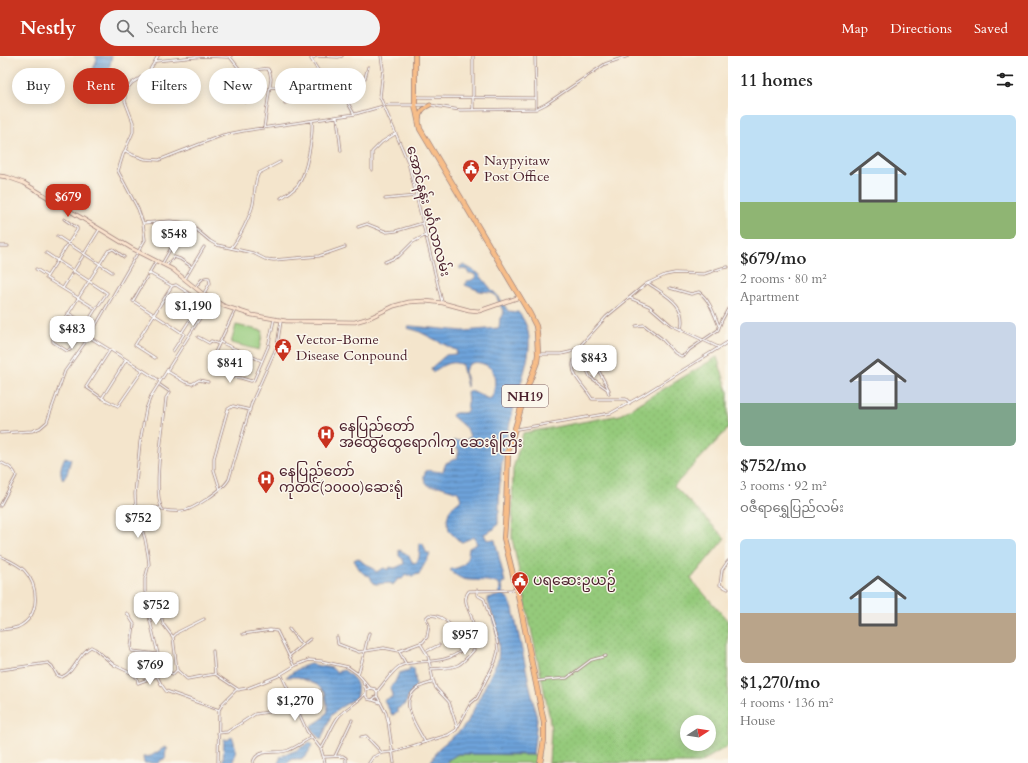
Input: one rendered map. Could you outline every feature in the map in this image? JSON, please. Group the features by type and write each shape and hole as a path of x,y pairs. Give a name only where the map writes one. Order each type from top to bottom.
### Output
{"highway":[{"name":"NH19","path":"415,56 415,105 419,127 424,139 536,326 538,354 537,362 526,391 508,452 504,538 517,590 544,723 544,740 540,763"}],"main road":[{"path":"419,127 420,113 422,109 430,105"},
{"path":"0,176 24,183 138,252 166,266 203,294 224,306 274,320 339,323 355,322 409,302 425,301 443,303 479,311 520,297"}],"street":[{"path":"0,433 32,431 45,424 66,371 89,337 145,240 143,223 138,208 118,171 133,132 133,122 125,101 125,91 132,83 148,73 158,56"},
{"path":"156,61 205,56 230,57 239,68"},
{"path":"316,68 312,58 317,56 342,56"},
{"name":"အောင်နန်း မင်္ဂလာလမ်း","path":"381,56 383,69 380,97 408,162 443,303"},
{"path":"473,56 473,110"},
{"path":"535,56 536,109"},
{"path":"126,151 145,159 159,160 223,135 354,114 384,106 430,105 449,109 473,110 536,109 546,104 605,64 628,56"},
{"path":"366,74 368,67"},
{"path":"264,128 270,87 270,73 267,69"},
{"path":"270,87 275,87"},
{"path":"415,97 536,98"},
{"path":"349,104 354,114"},
{"path":"337,117 341,151"},
{"path":"281,198 296,188 303,175 312,136 312,121"},
{"path":"372,170 372,152 382,142 396,134"},
{"path":"231,248 253,206 259,173 280,162"},
{"path":"384,199 416,196"},
{"path":"47,276 58,261 77,228 64,219"},
{"path":"143,223 170,221 184,223 192,226 217,245 253,253 265,259 284,260 320,256 345,247"},
{"path":"358,227 367,224 382,231 391,232 423,222"},
{"path":"63,288 100,229"},
{"path":"385,262 399,256 413,242 426,235"},
{"path":"57,236 112,272"},
{"path":"162,264 175,241"},
{"path":"0,246 8,246"},
{"path":"185,280 204,247"},
{"path":"107,293 70,350 67,351 52,340 88,281 110,249 124,257"},
{"path":"46,253 112,296"},
{"path":"166,266 174,257 192,267"},
{"path":"156,262 133,301 182,332"},
{"path":"538,354 561,354 578,348 606,317 648,283 665,275 675,273 704,274 728,267"},
{"path":"36,269 47,276 46,278 96,309"},
{"path":"149,273 172,286 176,285 190,294"},
{"path":"196,288 202,279 206,277 209,278 210,283 203,294"},
{"path":"648,283 671,298 677,305 681,312 683,321 681,329"},
{"path":"155,358 136,345 172,286"},
{"path":"670,288 691,294 699,292 704,296 710,305 719,327"},
{"path":"630,298 649,306 671,325 719,348"},
{"path":"212,299 151,396 143,426 135,494 136,507 146,539 149,564 145,579 145,591 147,608 158,654 156,668 161,684 166,691 219,710"},
{"path":"636,326 644,325 661,338 675,353 681,356 685,355 718,330 728,309"},
{"path":"235,310 210,363 211,366 233,377 251,381 254,380 271,337 274,320"},
{"path":"68,313 87,324"},
{"path":"173,351 184,334 182,332 193,315"},
{"path":"136,507 185,511 220,489 229,479 252,402 277,346 281,321"},
{"path":"89,337 160,381"},
{"path":"198,337 209,342 219,343 262,361"},
{"path":"515,430 611,413 630,403 728,342"},
{"path":"578,348 590,377 607,390 609,394"},
{"path":"110,350 86,387 102,398 118,406 143,370"},
{"path":"581,357 574,360 572,367 577,379 584,386 592,399 626,399 630,403"},
{"path":"592,358 609,390 609,394 606,399"},
{"path":"102,398 126,360"},
{"path":"166,371 185,382 192,384 199,380 208,382"},
{"path":"160,385 170,392 166,398 158,482 161,508"},
{"path":"220,489 214,470 214,458 228,409 233,406 250,410"},
{"path":"0,462 10,468 16,476 0,506"},
{"path":"0,556 20,567 32,580 35,600 33,612 25,623 14,628 0,630"},
{"path":"728,562 722,570 720,585 728,589"},
{"path":"369,763 382,752 393,752 448,734 457,728 471,703 477,698 495,662 498,651 497,641 484,599 477,595 477,590"},
{"path":"377,692 397,669 406,664 444,660 461,650 467,642 473,628 467,604 466,594 469,591 517,590"},
{"path":"160,606 163,624 173,637 177,670 187,679 215,674 239,690"},
{"path":"126,612 134,624 131,647 132,651 158,654"},
{"path":"337,636 338,644 359,652 384,648 399,650 420,643 427,637 429,625 426,618 429,615 434,615 443,618 454,629 461,650"},
{"path":"173,637 178,632 204,619"},
{"path":"290,629 302,645"},
{"path":"243,634 277,631 294,666"},
{"path":"358,674 363,660 369,633"},
{"path":"289,656 310,639"},
{"path":"420,643 426,652 436,688 449,702 457,728"},
{"path":"426,652 439,645"},
{"path":"0,670 48,663 52,666 57,675 62,677 69,672 84,651 91,648 95,649 114,665 132,674 137,678 138,683 158,676"},
{"path":"399,650 406,664"},
{"path":"430,669 457,667 462,664 474,650"},
{"path":"213,652 215,674"},
{"path":"536,681 567,678 591,660 606,656"},
{"path":"218,763 219,710 223,703 236,690 248,688 309,660 321,660 348,667 358,674 370,688"},
{"path":"156,668 173,674 177,670"},
{"path":"281,674 307,731 321,749 325,763"},
{"path":"359,702 366,690 362,680"},
{"path":"426,742 410,714 409,700 416,689 434,682"},
{"path":"366,690 382,686"},
{"path":"374,688 388,721 394,763"},
{"path":"365,694 367,699"},
{"path":"372,700 377,696"},
{"path":"321,749 338,717 343,712 367,699 381,703"},
{"path":"218,733 226,732 256,714 276,711 293,703"},
{"path":"335,756 352,720"},
{"path":"361,737 366,736 382,752"},
{"path":"253,763 253,759 257,755 264,752 287,751 312,737"},
{"path":"324,757 346,757 346,763"}],"green space":[{"path":"236,325 263,331 259,350 231,343"},
{"path":"717,357 728,391 728,429 674,486 725,538 691,579 728,621 728,746 699,763 549,763 551,731 549,714 512,538 513,469 523,433 620,415"},
{"path":"458,754 539,755 537,763 446,763"}],"water":[{"path":"95,56 112,56 109,68 93,68 97,59"},
{"path":"464,265 478,273 499,297 508,311 518,312 525,322 528,332 529,342 526,364 510,424 503,459 500,481 498,524 494,529 484,534 487,540 495,540 505,582 502,582 503,593 509,600 513,609 537,719 533,755 458,754 446,763 430,763 439,748 461,730 467,723 498,660 499,652 496,628 487,598 499,595 500,586 488,581 463,579 450,570 462,566 468,557 469,548 477,544 474,537 462,542 449,531 447,519 451,508 461,499 458,492 439,486 429,486 424,477 426,471 443,471 446,463 457,458 459,451 452,441 467,440 470,436 467,429 452,416 455,413 464,413 467,411 467,392 469,390 489,399 492,397 495,378 491,369 481,363 469,364 467,367 465,374 467,387 462,365 458,363 450,363 433,372 431,368 446,355 456,354 457,351 418,331 407,328 408,326 412,326 463,331 499,328 500,318 504,313 496,296 491,292 480,291 465,285 467,281 472,280 477,276 468,273 467,270 460,269 460,266"},
{"path":"65,457 71,459 67,474 63,480 61,468"},
{"path":"420,543 423,544 426,552 430,554 419,574 412,576 406,575 402,579 398,579 393,585 390,583 375,584 370,576 364,574 360,570 354,560 358,558 365,564 371,566 376,572 384,568 388,570 390,567 395,568 404,564 403,559 399,556 399,550 407,554 412,562 416,563 419,558"},
{"path":"310,664 332,668 336,672 344,670 356,681 357,684 356,698 338,709 331,716 321,740 313,731 311,726 322,719 328,711 325,693 317,685 298,677 286,677 299,668"},
{"path":"410,667 414,668 416,685 404,705 397,709 397,713 392,715 384,700 392,697 390,687 395,682 399,673 409,670"},
{"path":"232,736 235,750 234,760 232,763 223,763 224,739 228,740"},
{"path":"310,742 312,745 305,757 300,759 292,759 288,763 278,763 281,756 297,750"},
{"path":"165,747 168,749 166,750 165,759 161,760 159,763 144,763 143,757 151,756"}],"place":[{"name":"Naypyitaw Post Office","path":"471,183"},
{"name":"Vector-Borne Disease Conpound","path":"283,362"},
{"name":"နေပြည်တော် အထွေထွေရောဂါကု ဆေးရုံကြီး","path":"326,449"},
{"name":"နေပြည်တော် ကုတင်(၁၀၀၀)ဆေးရုံ","path":"266,494"},
{"name":"ပရဆေးဥယဉ်","path":"520,595"}]}
